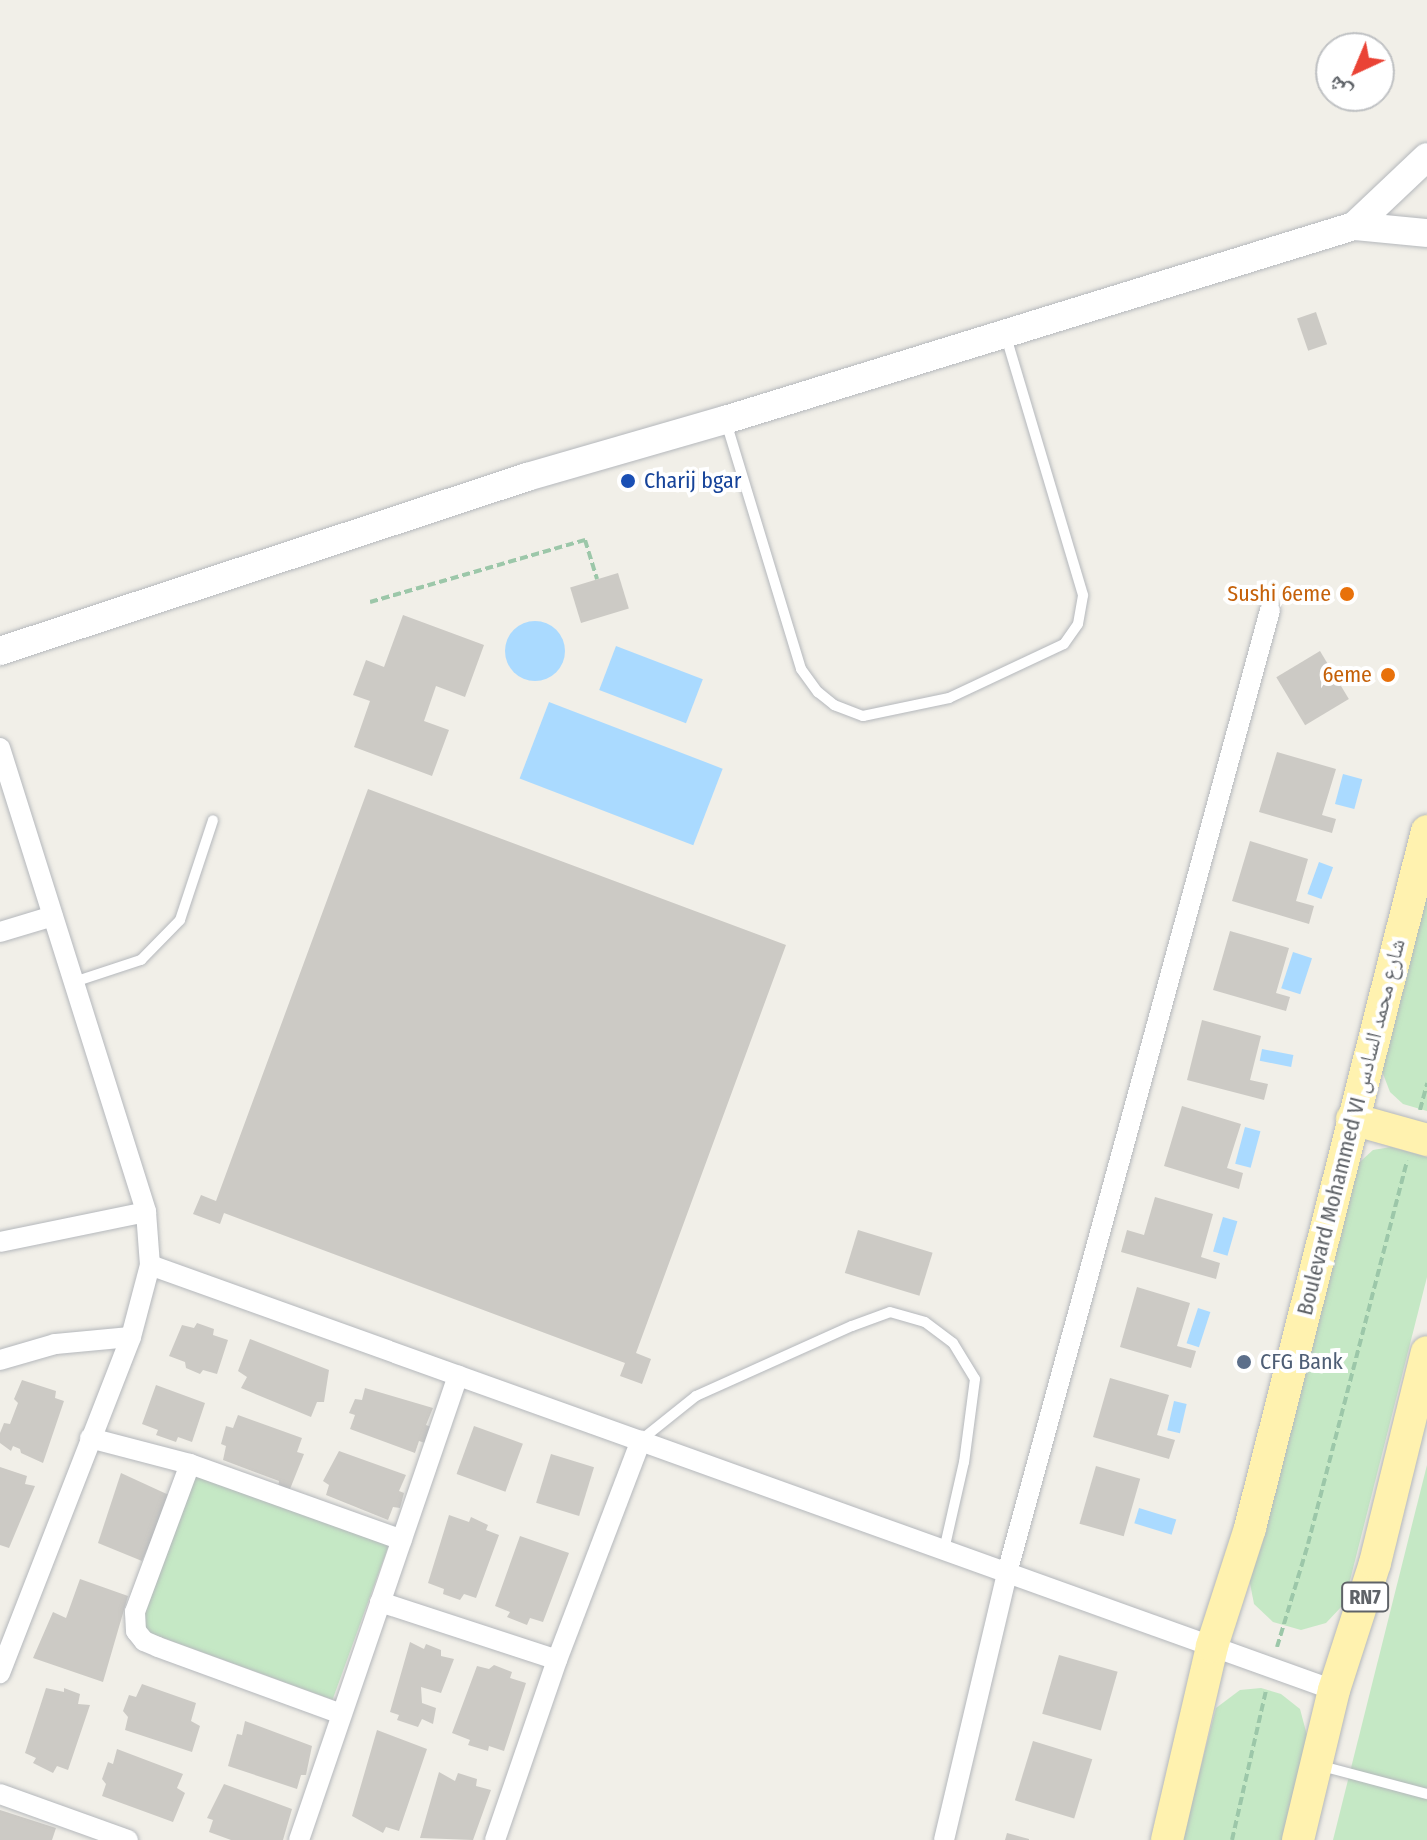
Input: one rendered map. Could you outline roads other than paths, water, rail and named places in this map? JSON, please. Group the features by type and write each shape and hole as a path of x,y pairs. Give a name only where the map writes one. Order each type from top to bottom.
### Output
{"main road":[{"path":"1354,226 1427,157"},
{"path":"0,651 436,506 1354,226 1427,233"},
{"name":"Boulevard Mohammed VI شارع محمد السادس","path":"1167,1840 1212,1646 1250,1528 1427,831"},
{"path":"1352,1119 1420,1138"},
{"name":"RN7","path":"1298,1840 1334,1690 1375,1563 1427,1352"}],"street":[{"path":"944,1840 1007,1573 1270,610"},
{"path":"0,748 146,1212 150,1265 131,1337 0,1673"},
{"path":"0,932 53,916"},
{"path":"0,1242 146,1212"},
{"path":"150,1265 1334,1690"},
{"path":"0,1360 55,1344 131,1337"},
{"path":"299,1840 458,1375"},
{"path":"90,1438 190,1464 402,1540"},
{"path":"495,1840 557,1660 641,1440"},
{"path":"190,1464 135,1612 136,1631 144,1641 158,1647 341,1714"},
{"path":"380,1602 557,1660"},
{"path":"0,1794 128,1840"}],"lane":[{"path":"725,420 801,669 818,692 834,705 863,716 949,698 1064,644 1078,624 1083,595 1004,334"},
{"path":"74,982 141,960 180,920 213,820"},
{"path":"641,1440 696,1396 852,1326 890,1312 925,1322 953,1343 975,1379 964,1462 944,1550"},
{"path":"1316,1764 1427,1794"}],"water":[{"path":"535,621 547,623 556,630 563,639 563,663 556,672 547,679 535,681 523,679 514,672 507,663 505,651 507,639 514,630 523,623"},
{"path":"616,646 703,679 686,723 599,690"},
{"path":"549,702 723,769 693,845 520,779"},
{"path":"1343,774 1362,779 1354,809 1335,804"},
{"path":"1319,862 1333,867 1321,899 1307,894"},
{"path":"1293,952 1312,958 1300,994 1281,988"},
{"path":"1262,1049 1293,1055 1291,1067 1260,1061"},
{"path":"1245,1127 1260,1131 1251,1168 1235,1164"},
{"path":"1223,1217 1237,1221 1227,1256 1213,1252"},
{"path":"1198,1308 1210,1312 1199,1347 1187,1343"},
{"path":"1174,1401 1187,1404 1180,1433 1167,1430"},
{"path":"1139,1508 1176,1519 1172,1535 1134,1523"}],"place":[{"name":"Charij bgar","path":"628,481"},
{"name":"Sushi 6eme","path":"1347,594"},
{"name":"6eme","path":"1388,675"},
{"name":"CFG Bank","path":"1244,1362"}]}
